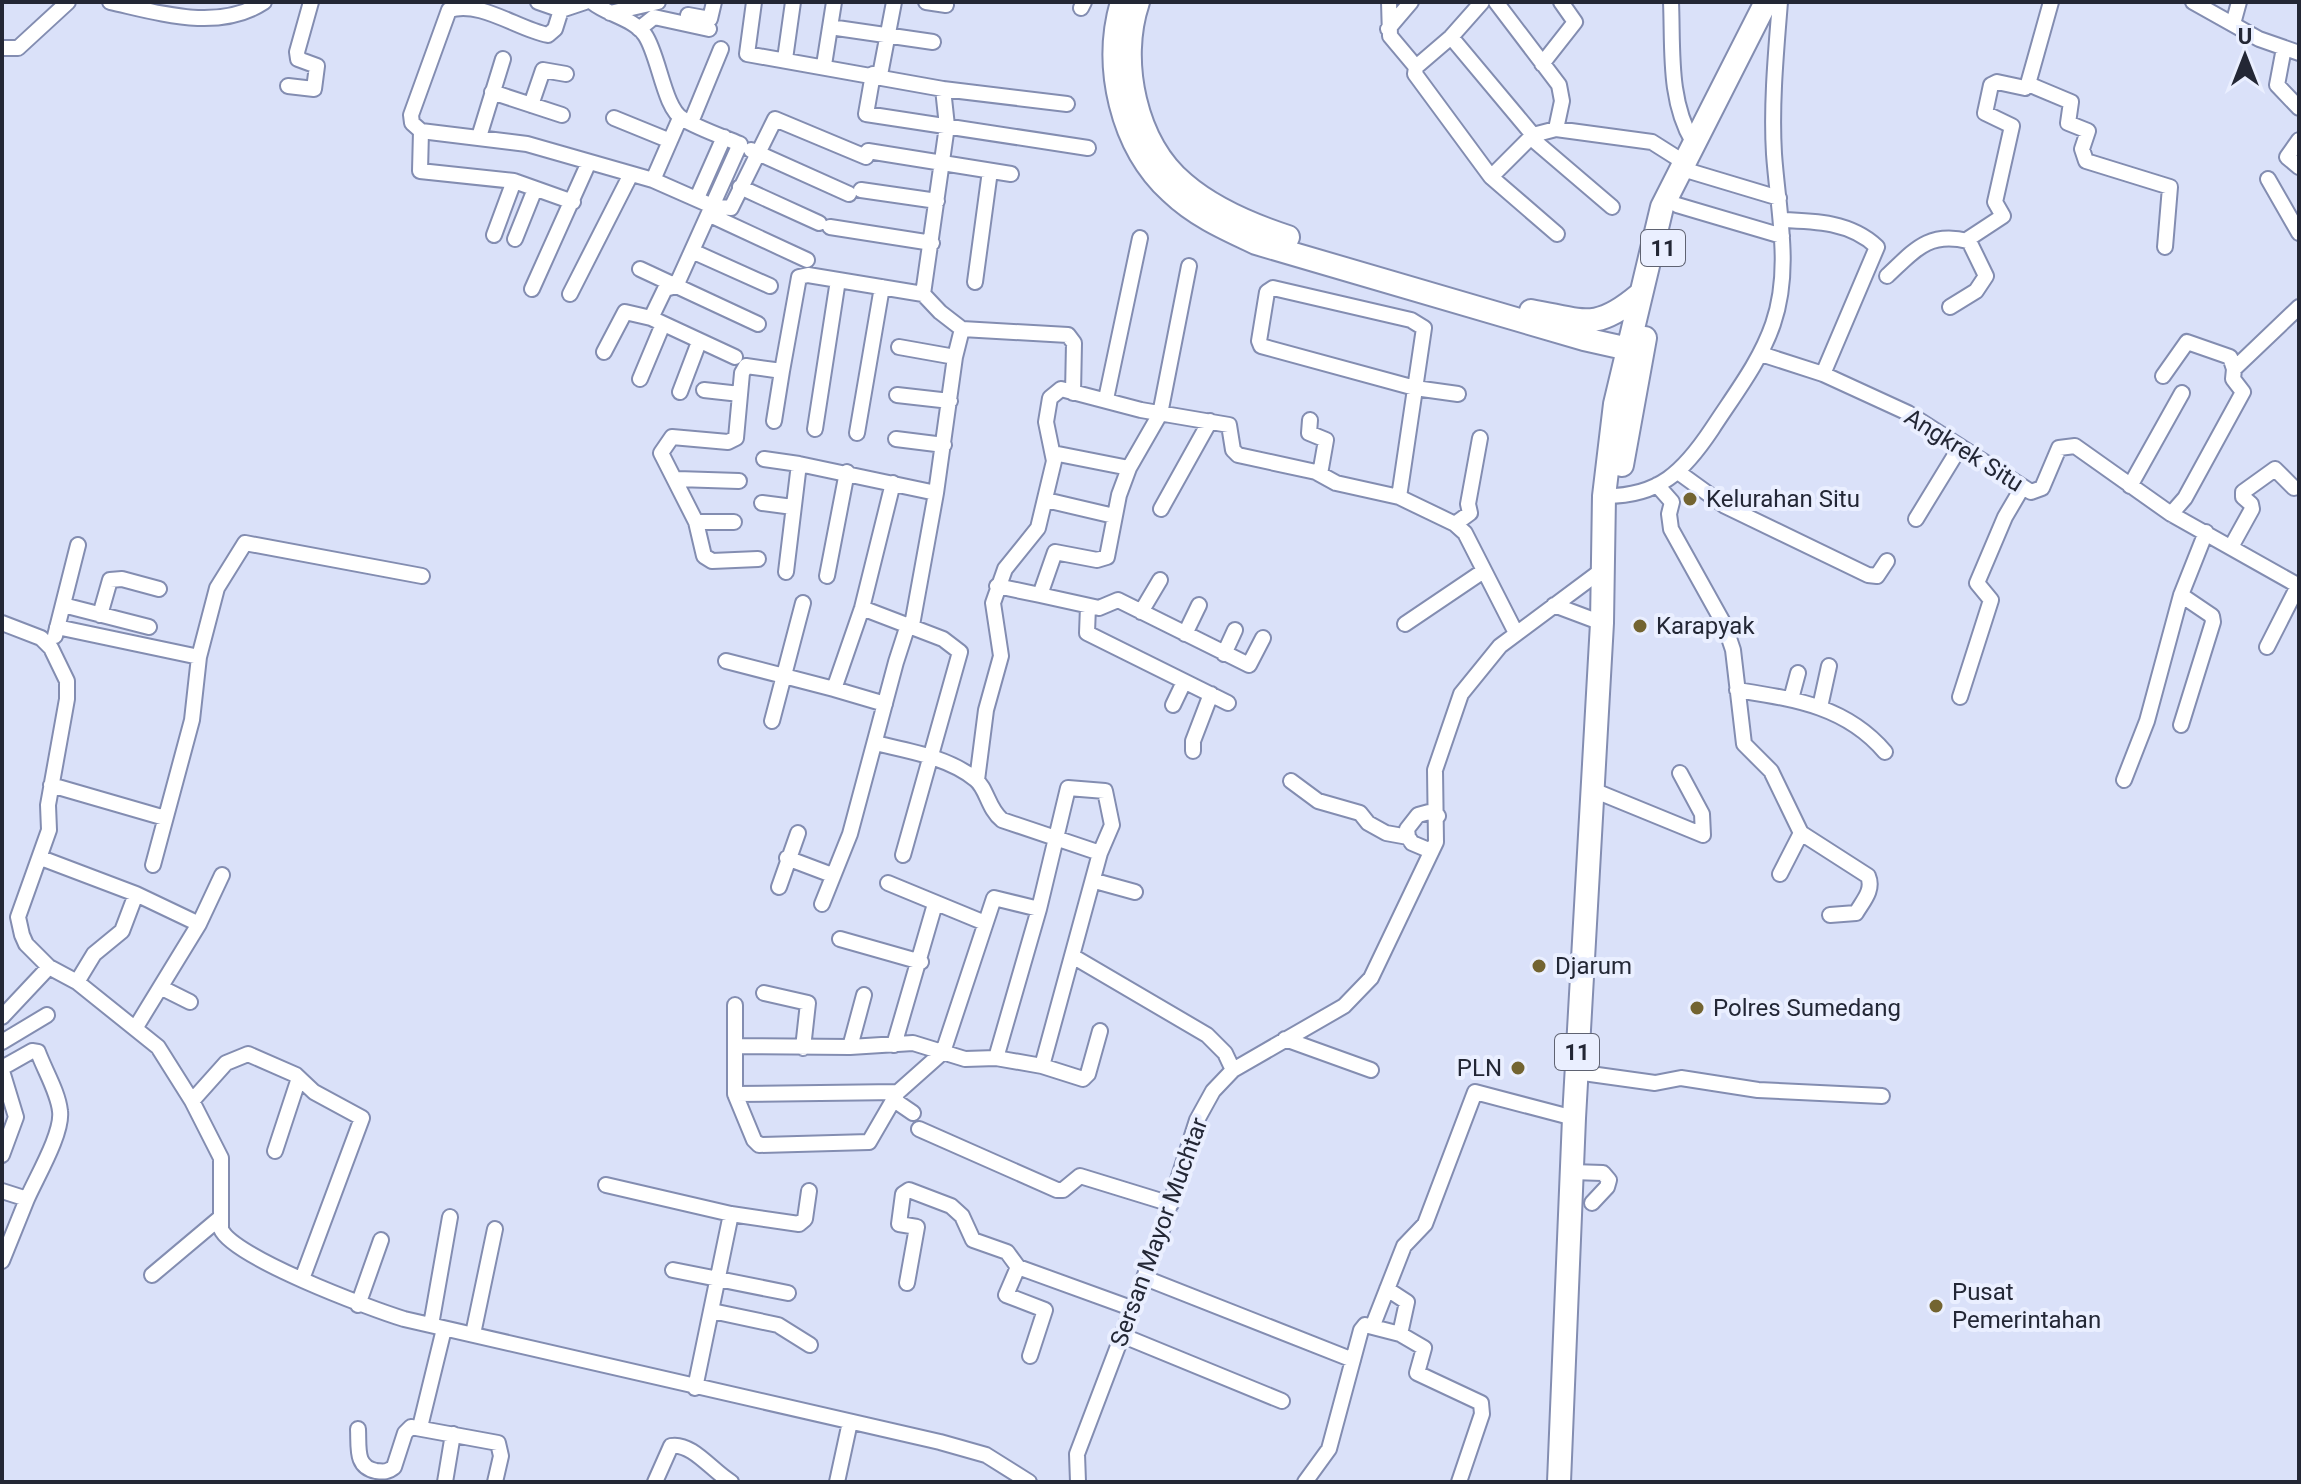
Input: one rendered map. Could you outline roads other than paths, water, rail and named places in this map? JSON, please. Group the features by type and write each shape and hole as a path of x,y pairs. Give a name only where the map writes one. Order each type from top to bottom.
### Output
{"highway":[{"path":"1122,2 1115,71 1129,132 1142,157 1169,191 1207,220 1256,243 1584,339 1635,346"},
{"path":"1138,2 1130,38 1134,96 1159,153 1182,183 1216,207 1263,229 1635,346"},
{"name":"11","path":"1559,1482 1576,1072 1602,623 1603,544 1635,346 1639,295 1662,207 1766,2"},
{"name":"11","path":"1610,496 1615,404 1635,346 1688,160"},
{"path":"1531,311 1594,321 1615,316 1639,295"},
{"path":"1584,339 1605,355 1612,369 1615,404"}],"street":[{"path":"2,48 18,48 68,2"},
{"path":"110,2 181,16 217,19 246,14 264,2"},
{"path":"288,86 314,89 317,66 298,59 297,52 311,2"},
{"path":"538,2 561,10 585,2"},
{"path":"592,2 606,13 639,29 657,57 672,106 686,120 855,192 937,201"},
{"path":"606,13 658,2"},
{"path":"680,13 710,19 714,2"},
{"path":"754,2 747,54 876,74 943,89 1067,104"},
{"path":"785,59 793,2"},
{"path":"824,65 834,2"},
{"path":"894,2 866,114 1088,148"},
{"path":"926,2 946,5"},
{"path":"1389,2 1388,29 1416,67"},
{"path":"1388,29 1411,2"},
{"path":"1482,2 1451,37 1416,67 1415,74 1491,177 1557,234"},
{"path":"1496,2 1562,95 1556,129"},
{"path":"1542,64 1559,47 1576,19 1561,2"},
{"path":"1671,2 1671,63 1688,160"},
{"path":"1610,496 1657,485 1687,467 1761,354 1780,295 1782,236 1774,152 1780,2"},
{"path":"1887,276 1931,240 1950,237 1968,241 2003,216 1995,202 2012,126 1985,113 1991,85 1997,82 2025,88 2028,84 2051,2"},
{"path":"2193,2 2233,24 2299,53"},
{"path":"2233,24 2239,2"},
{"path":"561,10 555,29 548,35 476,6 460,4 449,10 426,82 411,115 412,123 421,131 527,144 653,180 697,198 711,210 807,260"},
{"path":"639,29 654,17 709,29"},
{"path":"830,27 933,42"},
{"path":"1451,37 1532,136 1612,207"},
{"path":"2284,48 2277,85 2299,108"},
{"path":"653,180 668,140 686,120 721,49"},
{"path":"479,137 503,59"},
{"path":"531,105 543,70 566,74"},
{"path":"2028,84 2071,102 2068,123 2088,131 2082,149 2086,161 2172,189 2165,247"},
{"path":"923,294 947,128 943,89"},
{"path":"492,92 562,115"},
{"path":"614,118 668,140"},
{"path":"711,210 731,208 771,124 779,118 867,154 1011,174"},
{"path":"1491,177 1532,136 1556,129 1652,142 1779,198"},
{"path":"421,131 420,171 514,181 573,202"},
{"path":"697,198 724,137"},
{"path":"2299,140 2287,157 2299,167"},
{"path":"676,286 740,144"},
{"path":"532,289 589,162"},
{"path":"975,282 990,171"},
{"path":"570,294 631,174"},
{"path":"2268,179 2299,233"},
{"path":"494,235 514,181"},
{"path":"740,187 824,225 932,243"},
{"path":"515,239 535,189"},
{"path":"1677,205 1782,236"},
{"path":"1781,220 1819,221 1854,230 1877,247 1823,374"},
{"path":"1106,399 1140,238"},
{"path":"1950,307 1976,291 1986,276 1968,241"},
{"path":"692,251 770,286"},
{"path":"1040,595 1055,552 1097,560 1107,557 1114,516 1129,468 1160,414 1189,266"},
{"path":"640,269 758,324"},
{"path":"774,421 799,277 923,294 962,329 1068,335 1074,343 1073,393"},
{"path":"815,429 838,280"},
{"path":"640,379 665,289 676,286"},
{"path":"857,433 882,287"},
{"path":"1399,497 1415,388 1425,333 1419,322 1273,288 1267,292 1259,341 1261,346 1415,388 1458,394"},
{"path":"2234,369 2299,307"},
{"path":"604,352 625,312 657,321 735,357"},
{"path":"822,904 850,834 906,631 912,625 962,329"},
{"path":"680,392 699,342"},
{"path":"2163,376 2187,342 2230,357 2233,379 2243,392 2185,498 2171,514"},
{"path":"899,347 955,357"},
{"name":"Angkrek Situ","path":"1761,354 1823,374 1908,413 2022,488 2039,491 2059,448 2069,445 2171,514 2298,586"},
{"path":"758,559 712,561 704,556 696,522 677,479 661,453 664,443 672,437 728,442 736,438 746,366 782,371"},
{"path":"977,780 986,710 1001,656 993,616 997,586 1005,569 1038,528 1053,453 1046,422 1050,398 1061,389 1160,414 1231,426 1233,450 1238,455 1399,497 1455,524 1465,533 1482,572 1516,633"},
{"path":"704,390 740,394"},
{"path":"2130,486 2182,393"},
{"path":"897,395 950,401"},
{"path":"1310,420 1309,433 1326,440 1320,474"},
{"path":"1161,509 1210,421"},
{"path":"1455,524 1470,513 1468,504 1480,438"},
{"path":"896,439 944,445"},
{"path":"1916,519 1960,447"},
{"path":"1053,453 1129,468"},
{"path":"764,459 847,472 936,493"},
{"path":"786,572 799,464"},
{"path":"2231,547 2252,509 2243,492 2275,469 2294,488"},
{"path":"827,576 847,472"},
{"path":"1678,472 1725,506 1868,575 1877,576 1887,561"},
{"path":"677,479 739,481"},
{"path":"834,689 862,608 893,483"},
{"path":"1657,485 1672,502 1669,514 1671,529 1725,626 1744,744 1771,771 1801,833 1868,876 1871,888 1856,913 1830,915"},
{"path":"1960,697 1991,600 1977,583 2005,517 2022,488"},
{"path":"1046,500 1114,516"},
{"path":"762,503 793,507"},
{"path":"696,522 734,522"},
{"path":"2124,780 2147,721 2181,595 2206,532"},
{"path":"153,865 192,720 199,657 217,588 245,543 422,576"},
{"path":"51,648 78,545"},
{"name":"Sersan Mayor Muchtar","path":"1078,1482 1077,1454 1145,1278 1197,1120 1213,1091 1233,1070 1359,994 1371,978 1436,842 1435,770 1461,694 1478,671 1516,633 1602,570"},
{"path":"1405,624 1482,572"},
{"path":"100,615 110,580 122,579 159,589"},
{"path":"1141,612 1160,580"},
{"path":"997,586 1099,608 1118,600 1249,665 1263,638"},
{"path":"2267,647 2298,586"},
{"path":"2181,595 2212,616 2213,622 2181,725"},
{"path":"772,721 803,603"},
{"path":"63,605 149,627"},
{"path":"1185,634 1199,605"},
{"path":"1554,605 1602,623"},
{"path":"1088,606 1087,633 1228,703"},
{"path":"862,608 912,625 943,639 960,652 903,855"},
{"path":"2,623 41,638 51,648 67,681 67,699 51,785 49,830 18,917 26,944 49,967 77,982 158,1047 192,1101 221,1158 224,1236 302,1279 358,1305 437,1327 986,1455 1029,1482"},
{"path":"57,627 199,657"},
{"path":"1224,654 1235,630"},
{"path":"726,661 885,704"},
{"path":"1820,707 1829,666"},
{"path":"1791,699 1798,673"},
{"path":"1173,705 1184,682"},
{"path":"1737,690 1791,699 1834,711 1868,732 1885,752"},
{"path":"1193,751 1193,741 1211,694"},
{"path":"875,743 929,756 977,780 997,815 1055,840 1100,853"},
{"path":"1593,790 1703,835 1702,814 1680,773"},
{"path":"1291,781 1318,801 1360,813 1368,823 1386,833 1408,837"},
{"path":"51,785 165,818"},
{"path":"996,1058 1039,909 1068,788 1100,790 1108,796 1112,825 1100,853 1095,881 1042,1066"},
{"path":"1431,851 1412,843 1407,829 1418,815 1429,812 1438,816"},
{"path":"779,887 798,833"},
{"path":"1780,874 1801,833"},
{"path":"41,858 136,894 199,924"},
{"path":"787,858 832,875"},
{"path":"136,1027 199,924 222,875"},
{"path":"1095,881 1135,892"},
{"path":"888,883 985,923"},
{"path":"77,982 94,954 122,931 136,894"},
{"path":"735,1005 735,1094 754,1140 763,1146 869,1142 943,1052 985,923 997,897 1039,909"},
{"path":"894,1045 921,962 935,904"},
{"path":"840,939 921,962"},
{"path":"1074,957 1207,1035 1225,1053 1233,1070"},
{"path":"2,1017 49,967"},
{"path":"162,988 190,1002"},
{"path":"764,993 808,1003 803,1048"},
{"path":"850,1047 864,995"},
{"path":"2,1042 47,1015"},
{"path":"735,1046 803,1048 918,1043 978,1061 996,1058 1042,1066 1083,1079 1088,1074 1100,1031"},
{"path":"1285,1039 1371,1070"},
{"path":"2,1155 16,1119 6,1097 2,1070 32,1051 38,1052 60,1107 60,1119 2,1261"},
{"path":"192,1101 226,1063 248,1054 267,1060 299,1078 314,1092 362,1118 302,1279"},
{"path":"1576,1072 1655,1083 1681,1078 1758,1090 1882,1096"},
{"path":"275,1151 299,1078"},
{"path":"1373,1325 1404,1246 1425,1224 1475,1092 1574,1118"},
{"path":"735,1094 902,1103"},
{"path":"919,1129 1057,1190 1069,1186 1080,1176 1171,1204"},
{"path":"1572,1172 1603,1173 1609,1180 1607,1187 1592,1203"},
{"path":"606,1185 731,1214 799,1224 805,1219 809,1191"},
{"path":"907,1283 917,1227 899,1224 903,1194 909,1190 951,1206 962,1216 973,1240 1004,1251 1018,1267 1131,1308"},
{"path":"2,1191 27,1199"},
{"path":"695,1388 712,1311 715,1278 731,1214"},
{"path":"152,1275 221,1217"},
{"path":"420,1427 437,1327 450,1217"},
{"path":"473,1334 495,1229"},
{"path":"358,1305 381,1240"},
{"path":"1018,1267 1006,1295 1045,1310 1030,1356"},
{"path":"673,1270 788,1293"},
{"path":"1145,1278 1353,1360"},
{"path":"1387,1289 1407,1302 1400,1334"},
{"path":"712,1311 778,1325 810,1345"},
{"path":"1305,1482 1329,1449 1361,1330 1365,1325 1400,1334 1424,1348 1417,1373 1420,1376 1481,1403 1482,1414 1459,1482"},
{"path":"1121,1335 1282,1401"},
{"path":"837,1482 850,1422"},
{"path":"358,1429 361,1464 365,1469 385,1472 398,1461 406,1430 420,1427 501,1444 495,1482"},
{"path":"445,1482 453,1434"},
{"path":"655,1482 665,1455 671,1446 677,1445 687,1448 731,1482"}],"place":[{"name":"Kelurahan Situ","path":"1690,499"},
{"name":"Karapyak","path":"1640,626"},
{"name":"Djarum","path":"1539,966"},
{"name":"Polres Sumedang","path":"1697,1008"},
{"name":"PLN","path":"1518,1068"},
{"name":"Pusat Pemerintahan","path":"1936,1306"}]}
